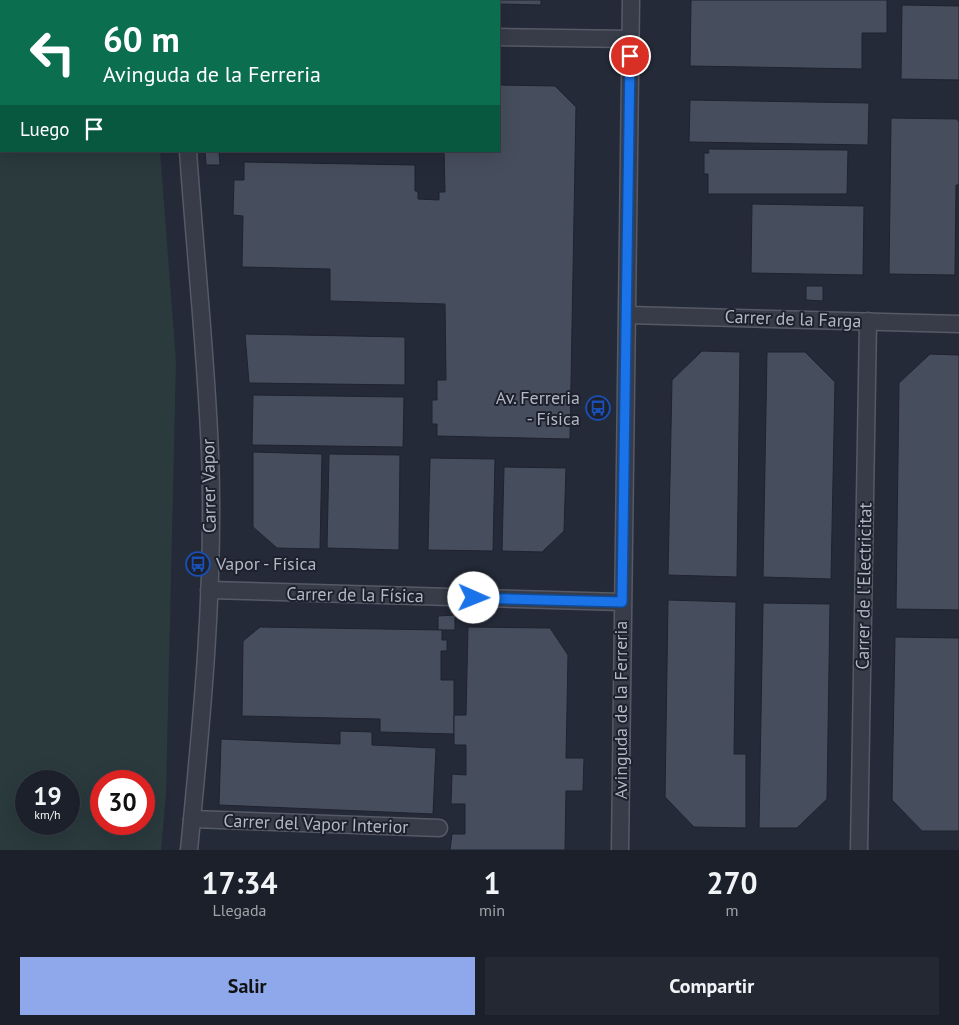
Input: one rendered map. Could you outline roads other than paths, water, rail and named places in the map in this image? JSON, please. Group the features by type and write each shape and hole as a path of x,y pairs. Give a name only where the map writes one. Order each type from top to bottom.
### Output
{"street":[{"name":"Avinguda de la Ferreria","path":"620,850 631,0"},
{"path":"500,37 630,39"},
{"name":"Carrer Vapor","path":"188,152 210,454 209,590 202,724 189,850"},
{"name":"Carrer de la Farga","path":"628,315 959,324"},
{"name":"Carrer de l'Electricitat","path":"858,850 868,321"},
{"name":"Carrer de la Física","path":"209,590 622,602"},
{"name":"Carrer del Vapor Interior","path":"192,819 439,828"}],"place":[{"name":"Av. Ferreria - Física","path":"598,408"},
{"name":"Vapor - Física","path":"198,564"}]}
